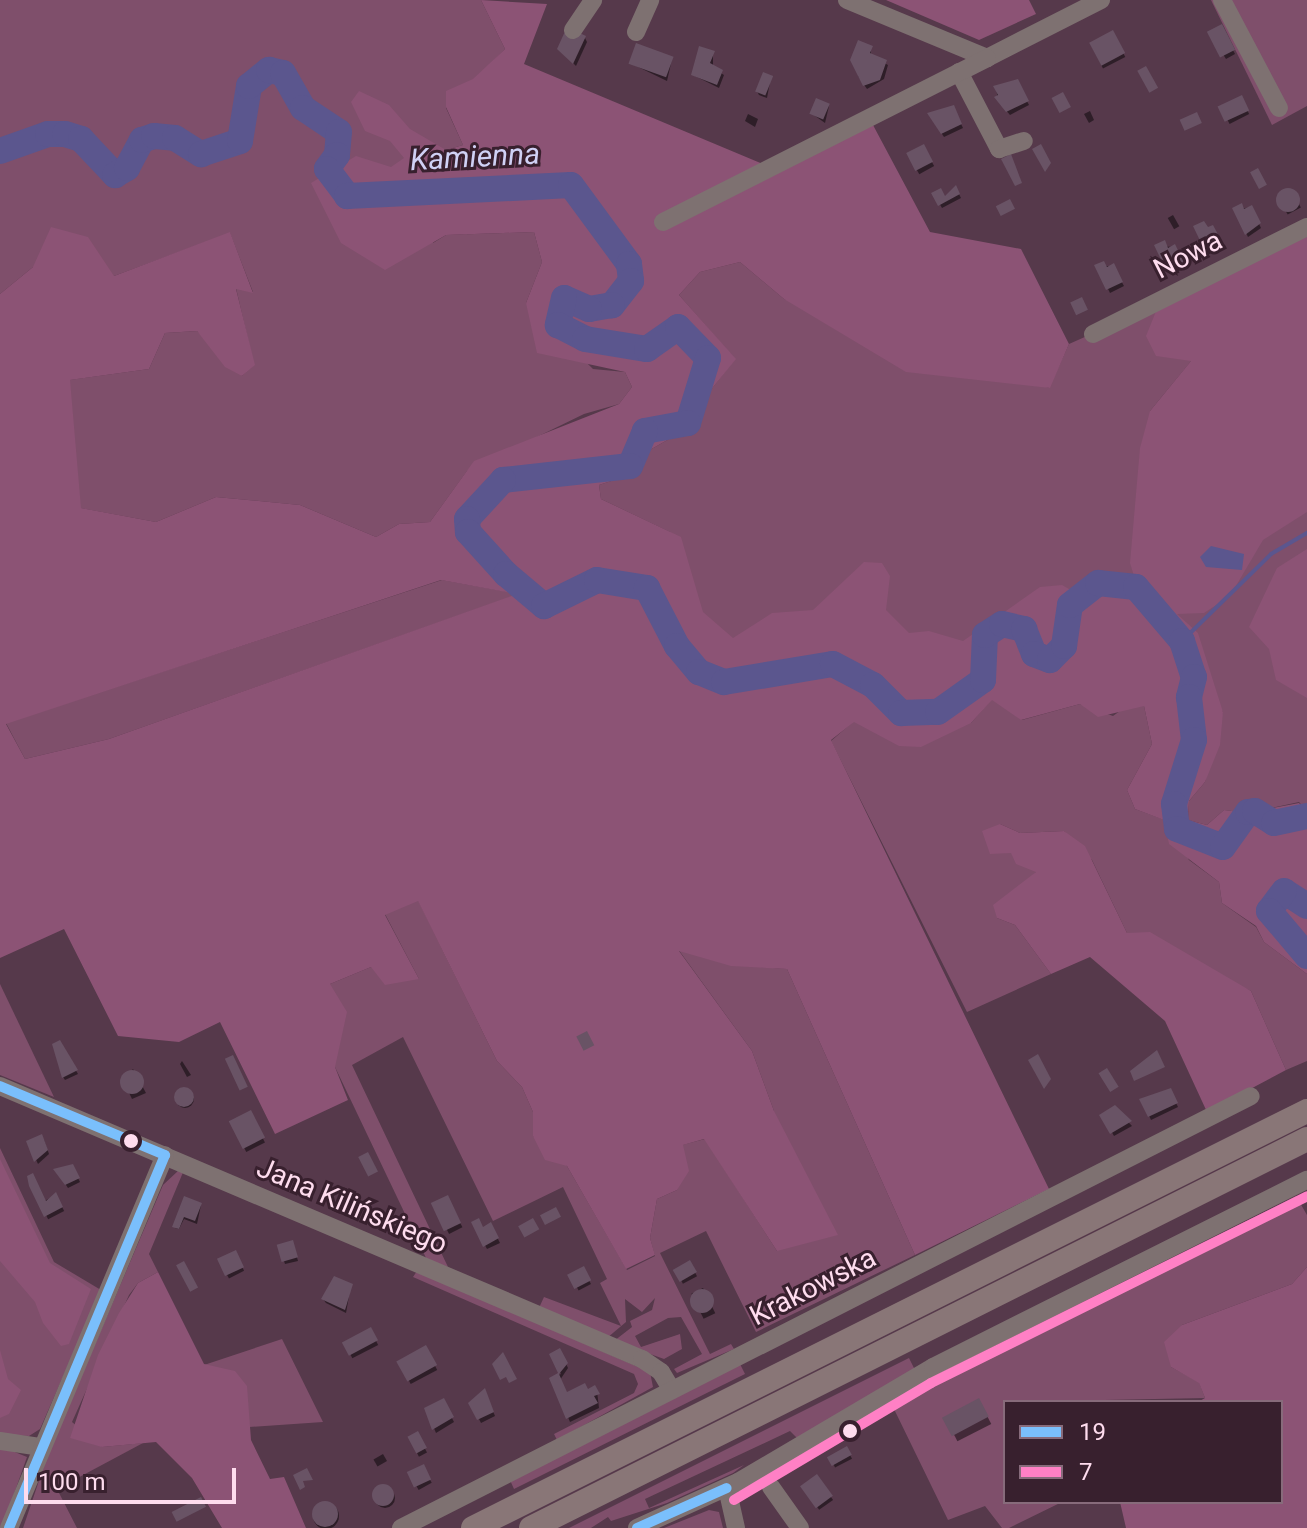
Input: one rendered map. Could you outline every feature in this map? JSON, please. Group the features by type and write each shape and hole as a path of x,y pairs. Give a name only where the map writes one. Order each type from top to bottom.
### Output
{"highway":[{"path":"473,1528 1307,1111"},
{"path":"531,1528 1307,1139"}],"street":[{"path":"573,30 593,0"},
{"path":"636,32 650,0"},
{"path":"847,0 987,58"},
{"path":"663,222 1101,0"},
{"path":"1222,0 1279,108"},
{"path":"959,72 999,149 1024,141"},
{"name":"Nowa","path":"1093,334 1307,227"},
{"name":"Jana Kilińskiego","path":"0,1086 642,1359 661,1372 672,1390"},
{"name":"Krakowska","path":"401,1528 1251,1096"},
{"path":"9,1528 40,1447 165,1155"},
{"path":"637,1528 727,1488 924,1371 1307,1180"},
{"path":"0,1441 40,1447"},
{"path":"771,1487 800,1528"},
{"path":"727,1488 736,1528"}],"shaded area":[{"path":"0,0 481,0 505,49 446,108 463,145 446,150 433,243 446,235 534,232 542,262 526,303 593,369 625,372 632,387 619,404 584,414 467,471 430,522 399,524 376,537 300,505 216,497 156,522 80,508 69,380 149,369 165,333 197,331 242,376 254,365 236,288 253,292 230,233 114,276 33,267 0,294"},
{"path":"481,0 547,4 524,64 770,167 873,125 930,232 1021,249 1069,344 1050,388 906,372 784,299 740,262 700,272 679,295 736,359 710,391 694,425 648,451 635,473 599,485 601,499 681,537 703,612 733,638 772,613 813,610 864,562 882,563 890,576 886,610 909,633 929,631 963,641 1040,587 1062,585 1076,593 1134,576 1130,563 1140,448 1150,411 1191,361 1156,356 1146,336 1159,304 1307,229 1307,512 1263,540 1230,596 1204,613 1177,614 1198,633 1223,712 1220,745 1205,782 1189,801 1188,820 1207,825 1224,810 1247,813 1299,803 1307,812 1307,974 1264,942 1256,926 1222,903 1219,882 1169,844 1164,820 1135,809 1127,790 1152,744 1144,706 1098,717 1080,704 1021,720 992,700 971,723 921,747 899,746 854,722 831,740 1049,1189 915,1255 787,969 731,966 679,951 752,1051 774,1111 838,1235 777,1251 704,1139 683,1145 689,1171 677,1190 657,1199 650,1238 655,1255 626,1269 567,1166 545,1160 533,1136 533,1112 522,1087 497,1061 418,901 385,915 419,979 385,985 371,967 330,984 347,1012 335,1067 348,1100 275,1134 220,1022 179,1042 118,1036 64,929 0,958 0,294 33,267 51,227 88,237 114,276 230,232 253,293 236,289 255,365 242,376 225,367 197,331 165,333 149,369 70,380 81,508 156,522 216,497 300,505 376,537 399,524 430,522 474,461 619,404 632,387 625,372 537,353 526,303 542,262 534,232 446,235 385,270 341,243 311,183 356,156 391,167 404,158 390,141 365,131 351,102 359,91 389,105 410,129 446,150 463,145 446,107 446,91 473,79 505,49","holes":["441,580 517,594 109,739 25,759 6,724"]},
{"path":"886,0 1029,0 1036,14 979,40"},
{"path":"1211,0 1307,0 1307,106 1272,125"},
{"path":"740,262 784,299 1049,388 1069,344 1159,304 1192,360 1150,411 1307,403 1307,811 1299,802 1247,813 1224,810 1207,825 1188,820 1189,801 1205,782 1223,711 1018,657 699,658 670,532 601,499 599,485 635,473 648,451 694,425 710,391 735,359 679,295 700,272"},
{"path":"1211,546 1244,554 1242,570 1206,567 1200,557"},
{"path":"1307,549 1307,698 1276,680 1269,649 1249,627 1277,568"},
{"path":"442,580 519,594 109,739 25,759 6,723"},
{"path":"992,699 1022,720 1080,704 1113,716 1127,706 1144,706 1152,744 1127,790 1135,809 1165,820 1189,860 1219,882 1222,903 1256,927 1264,942 1307,974 1307,1061 1286,1070 1251,991 1127,933 1092,860 1064,831 1020,833 1000,824 1012,853 1037,871 997,918 1015,925 1051,974 967,1012 831,741 853,722 971,723"},
{"path":"1000,824 1020,833 1064,831 1085,846 1127,933 1150,932 1251,991 1286,1070 1207,1112 1165,1021 1090,957 1051,974 1015,925 997,918 993,905 1036,872 1016,864 1011,853 990,854 982,831"},
{"path":"418,900 497,1061 522,1087 533,1112 533,1136 567,1166 627,1270 655,1256 650,1238 657,1199 677,1190 682,1145 705,1139 777,1251 774,1111 752,1051 678,949 731,965 787,969 915,1255 756,1332 706,1231 660,1253 710,1354 731,1344 734,1349 677,1373 674,1369 702,1354 681,1317 668,1318 635,1336 641,1347 680,1334 682,1349 664,1359 614,1341 632,1327 630,1321 652,1310 655,1298 642,1312 625,1299 626,1322 607,1338 538,1310 544,1297 621,1326 600,1283 607,1279 563,1187 493,1221 403,1037 352,1065 448,1267 427,1260 335,1067 330,984 371,967 419,979 385,914"},
{"path":"0,984 54,1097 0,1075"},
{"path":"0,1148 54,1262 101,1290 40,1429 29,1436 0,1435"},
{"path":"0,1159 50,1263 91,1289 69,1344 61,1346 43,1323 35,1302 0,1261"},
{"path":"179,1170 184,1170 149,1254 158,1272 138,1283 129,1295 72,1422 102,1447 143,1443 57,1489 77,1528 23,1528 47,1457 163,1185"},
{"path":"1296,1196 1307,1215 1307,1267 1292,1284 1182,1325 1171,1367 1199,1382 1205,1398 1003,1400 1003,1504 1058,1504 1009,1528 1002,1528 985,1506 948,1520 893,1407 1013,1339"},
{"path":"1307,1267 1307,1528 1126,1528 1120,1504 1283,1504 1283,1400 1202,1400 1205,1398 1199,1383 1171,1367 1164,1342 1182,1325 1292,1284"},
{"path":"417,1271 650,1372 653,1387 557,1440 554,1434 634,1393 638,1384 634,1374 413,1277"},
{"path":"158,1272 204,1364 235,1371 247,1386 251,1440 270,1479 284,1477 306,1528 222,1528 192,1478 156,1442 102,1447 70,1438 98,1355 119,1313 138,1283"},
{"path":"282,1339 323,1422 249,1427 247,1416 204,1365"},
{"path":"0,1350 8,1379 21,1390 9,1414 0,1418"},
{"path":"909,1358 915,1370 798,1439 790,1431 645,1499 649,1508 744,1465 733,1473 667,1503 611,1521 608,1517 591,1528 569,1528"},
{"path":"738,1360 745,1374 514,1489 509,1478"},
{"path":"0,1446 27,1457 2,1528 0,1528"},
{"path":"709,1510 719,1512 723,1528 664,1528"}],"building":[{"path":"1222,24 1235,50 1220,58 1207,32"},
{"path":"567,27 586,36 573,64 557,49"},
{"path":"1113,30 1125,53 1101,66 1089,43"},
{"path":"858,40 873,46 870,53 887,60 880,80 863,86 850,60"},
{"path":"636,43 674,57 666,77 628,64"},
{"path":"699,46 715,51 710,63 723,70 717,85 691,75"},
{"path":"1146,66 1158,88 1149,93 1137,71"},
{"path":"763,72 773,76 765,96 755,91"},
{"path":"1018,79 1029,101 1006,112 994,97 998,95 993,86"},
{"path":"1063,92 1071,107 1060,113 1052,98"},
{"path":"1242,95 1249,110 1225,122 1218,106"},
{"path":"816,98 830,104 823,120 809,114"},
{"path":"954,105 962,124 941,134 927,113"},
{"path":"1197,112 1202,123 1185,131 1180,120"},
{"path":"924,144 933,162 915,171 906,153"},
{"path":"1041,144 1051,163 1045,172 1032,149"},
{"path":"1011,154 1022,183 1015,186 1001,159"},
{"path":"1258,168 1267,185 1259,189 1250,172"},
{"path":"956,185 960,194 938,206 931,193 941,188 945,196"},
{"path":"1288,188 1296,192 1300,200 1296,208 1288,212 1280,208 1276,200 1280,192"},
{"path":"1010,199 1015,209 1001,216 996,206"},
{"path":"1242,203 1244,209 1252,205 1261,223 1245,235 1232,208"},
{"path":"1204,221 1208,227 1213,225 1222,242 1205,251 1193,226"},
{"path":"1165,240 1168,248 1175,244 1185,265 1166,270 1154,245"},
{"path":"1104,261 1107,267 1114,263 1123,282 1106,290 1094,265"},
{"path":"1082,297 1088,310 1076,315 1070,302"},
{"path":"587,1031 594,1045 584,1051 576,1036"},
{"path":"60,1040 78,1070 62,1078 52,1044"},
{"path":"1157,1050 1165,1067 1134,1081 1130,1071"},
{"path":"1038,1054 1051,1079 1044,1089 1028,1060"},
{"path":"233,1055 248,1087 240,1091 225,1059"},
{"path":"1107,1068 1119,1087 1110,1092 1099,1073"},
{"path":"132,1070 140,1074 144,1082 140,1090 132,1094 124,1090 120,1082 124,1074"},
{"path":"184,1087 191,1090 194,1097 191,1104 184,1107 177,1104 174,1097 177,1090"},
{"path":"1171,1088 1178,1103 1148,1117 1139,1099"},
{"path":"1115,1105 1132,1121 1110,1134 1099,1115"},
{"path":"251,1110 265,1138 243,1149 229,1121"},
{"path":"42,1134 48,1150 34,1162 26,1141"},
{"path":"368,1152 378,1172 368,1177 358,1157"},
{"path":"73,1164 80,1178 65,1185 53,1169"},
{"path":"33,1173 46,1201 56,1192 63,1207 44,1217 29,1186 27,1176"},
{"path":"448,1195 461,1223 444,1231 431,1203"},
{"path":"184,1196 202,1203 195,1221 184,1217 179,1229 172,1227"},
{"path":"556,1207 561,1217 545,1225 540,1215"},
{"path":"479,1218 483,1227 491,1222 499,1238 483,1247 471,1222"},
{"path":"533,1218 539,1229 524,1238 518,1226"},
{"path":"293,1240 298,1257 282,1262 277,1245"},
{"path":"236,1250 244,1267 225,1276 217,1259"},
{"path":"690,1260 697,1272 680,1282 673,1270"},
{"path":"184,1261 198,1287 190,1292 176,1265"},
{"path":"584,1266 591,1280 574,1289 567,1275"},
{"path":"334,1276 353,1284 345,1310 321,1299"},
{"path":"702,1289 711,1292 714,1301 711,1310 702,1313 693,1310 690,1301 693,1292"},
{"path":"371,1327 378,1340 349,1356 342,1342"},
{"path":"426,1345 437,1365 407,1382 396,1361"},
{"path":"560,1348 568,1363 559,1374 567,1392 585,1383 588,1389 595,1385 600,1394 594,1396 598,1403 566,1419 549,1378 558,1373 549,1354"},
{"path":"503,1352 517,1379 509,1383 506,1377 500,1380 492,1364"},
{"path":"485,1388 494,1412 477,1420 468,1403"},
{"path":"444,1398 454,1417 432,1430 424,1408"},
{"path":"979,1398 989,1417 952,1436 942,1418"},
{"path":"418,1431 427,1448 416,1453 407,1437"},
{"path":"847,1446 852,1455 832,1466 827,1457"},
{"path":"424,1464 431,1479 414,1487 407,1472"},
{"path":"307,1468 313,1480 303,1481 305,1487 300,1490 293,1475"},
{"path":"817,1474 833,1496 816,1508 800,1486"},
{"path":"383,1484 391,1487 394,1495 391,1503 383,1506 375,1503 372,1495 375,1487"},
{"path":"201,1497 206,1507 177,1522 172,1512"},
{"path":"325,1501 334,1505 338,1514 334,1523 325,1527 316,1523 312,1514 316,1505"}],"waterway":[{"name":"Kamienna","path":"0,151 48,134 65,134 81,139 115,175 127,168 142,140 154,136 175,138 201,154 240,141 249,86 269,70 283,73 303,108 339,132 337,155 327,169 347,196 571,185 629,264 631,281 612,305 589,309 564,298 558,325 585,339 647,349 678,327 708,358 688,423 645,431 630,466 503,480 467,519 468,532 506,574 544,606 597,580 647,588 677,646 699,672 724,682 833,664 873,685 901,713 938,712 983,680 985,635 1002,624 1024,629 1034,654 1050,660 1064,646 1070,605 1098,583 1136,587 1182,641 1194,677 1189,697 1194,740 1174,804 1177,829 1223,847 1248,812 1255,811 1274,823 1307,816"},
{"path":"1182,641 1271,554 1307,533"},
{"name":"Kamienna","path":"1307,906 1284,891 1269,911 1307,956"}],"transit line":[{"name":"19","path":"0,1086 165,1155"},
{"name":"19","path":"9,1528 165,1155"},
{"name":"7","path":"734,1500 931,1383 1307,1196"},
{"name":"19","path":"637,1528 727,1488"}]}
